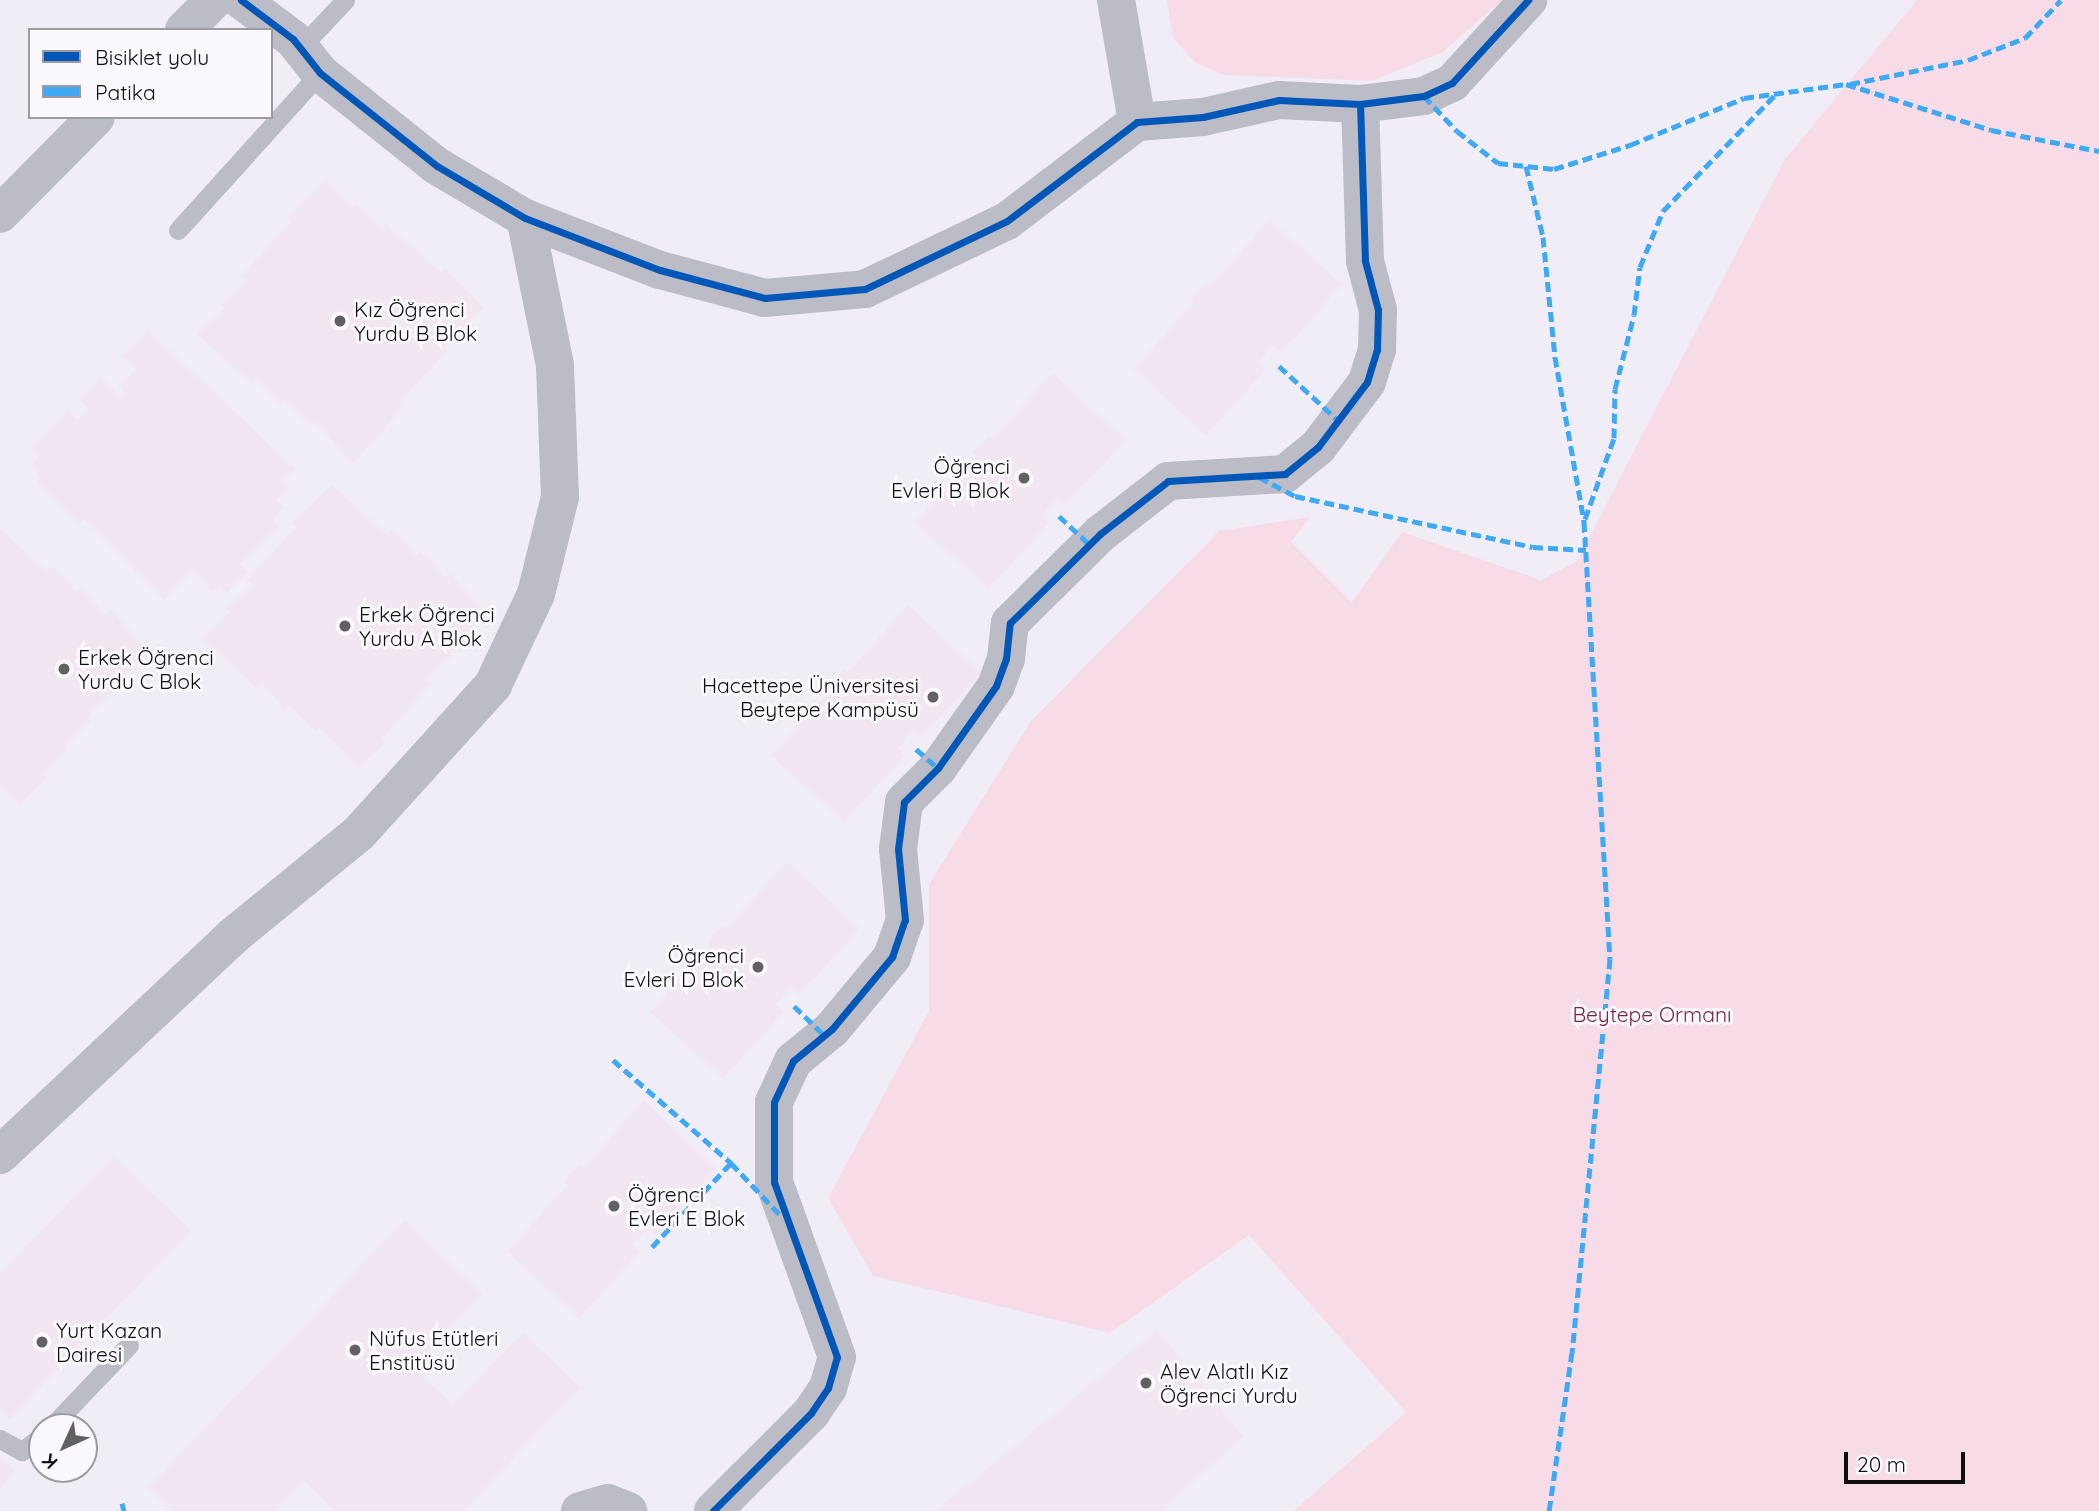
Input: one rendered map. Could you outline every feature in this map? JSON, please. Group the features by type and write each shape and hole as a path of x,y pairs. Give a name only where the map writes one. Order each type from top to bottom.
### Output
{"street":[{"path":"186,28 214,0"},
{"path":"241,0 273,28"},
{"path":"1116,0 1137,122"},
{"path":"273,28 437,166 525,218 660,270 765,298 865,289 1007,221 1137,122 1203,117 1279,100 1360,104 1424,96 1452,83 1528,0"},
{"path":"713,1511 811,1413 828,1388 837,1357 774,1182 774,1102 793,1061 832,1029 892,957 905,920 898,849 904,802 938,768 996,686 1006,659 1010,623 1100,534 1168,481 1285,474 1318,447 1367,382 1377,350 1378,310 1364,261 1360,104"},
{"path":"0,214 94,119"},
{"path":"0,1154 232,937 359,833 494,685 536,594 560,497 555,365 525,218"},
{"path":"580,1511 608,1503 628,1511"}],"lane":[{"path":"273,108 310,61 345,0"},
{"path":"178,230 265,119"},
{"path":"64,1413 130,1345"},
{"path":"0,1439 22,1451 28,1446"}],"shaded area":[{"name":"Hacettepe Üniversitesi Beytepe Kampüsü","path":"0,0 2099,0 1406,1412 1293,1511 0,1511"}],"green space":[{"path":"1167,0 1502,0 1443,52 1372,81 1224,75 1196,63 1173,38"},
{"name":"Beytepe Ormanı","path":"1917,0 2099,0 2099,1511 1293,1511 1406,1412 1249,1235 1110,1333 873,1276 828,1198 929,1011 929,884 1031,721 1219,531 1310,517 1291,542 1352,602 1402,532 1541,580 1577,561 1785,159"}],"building":[{"name":"Kız Öğrenci Yurdu B Blok","path":"327,180 353,207 357,203 382,229 386,224 441,273 445,268 483,308 443,347 447,351 398,404 403,408 353,463 315,422 310,426 285,400 281,405 256,379 252,383 197,334 225,308 221,304 247,280 242,275 291,222 287,218"},
{"path":"1270,220 1342,285 1281,353 1273,346 1259,362 1266,369 1206,435 1133,369 1194,303 1190,299 1206,283 1209,286"},
{"path":"148,330 295,469 283,481 289,488 277,500 284,507 273,519 279,526 240,564 248,571 227,593 219,585 213,592 193,571 164,600 84,519 79,524 37,482 41,477 30,466 38,457 29,448 67,410 77,420 89,409 79,399 101,377 122,398 126,394 119,387 136,369 122,355"},
{"name":"Öğrenci Evleri B Blok","path":"1053,373 1126,440 1064,506 1056,500 1042,515 1049,523 988,589 915,522 977,456 973,452 989,436 992,439"},
{"name":"Erkek Öğrenci Yurdu A Blok","path":"332,485 387,534 392,529 416,556 421,551 445,577 450,574 488,614 448,652 452,656 425,680 430,685 382,738 386,742 358,768 320,727 315,732 290,706 286,710 262,683 257,688 202,639 230,613 226,609 252,585 247,581 296,527 291,523"},
{"name":"Erkek Öğrenci Yurdu C Blok","path":"0,529 47,571 52,566 77,592 81,588 106,615 111,610 149,651 109,688 113,692 86,717 91,721 65,746 68,750 43,774 46,779 19,805 0,785"},
{"path":"908,605 981,672 920,739 913,731 898,748 905,755 844,822 771,755 832,689 829,685 844,668 848,672"},
{"name":"Öğrenci Evleri D Blok","path":"787,862 860,928 799,995 791,988 776,1004 784,1011 723,1078 650,1012 711,945 707,942 723,925 726,928"},
{"name":"Öğrenci Evleri E Blok","path":"644,1101 716,1168 655,1235 647,1228 633,1244 640,1251 579,1318 507,1251 568,1185 563,1182 579,1164 583,1168"},
{"name":"Yurt Kazan Dairesi","path":"113,1156 191,1230 10,1419 0,1409 0,1274"},
{"name":"Nüfus Etütleri Enstitüsü","path":"405,1220 483,1294 413,1367 453,1405 523,1333 581,1388 463,1511 335,1511 304,1481 275,1511 172,1511 148,1488"},
{"name":"Alev Alatlı Kız Öğrenci Yurdu","path":"1157,1330 1243,1436 1162,1511 935,1511"},
{"path":"0,1458 15,1470 0,1489"}],"marked path":[{"path":"1850,84 1968,60 2025,38 2061,0"},
{"path":"1424,96 1457,131 1498,163 1554,169 1630,145 1744,98 1846,84 1991,130 2099,151"},
{"path":"1585,519 1614,438 1615,389 1634,315 1640,267 1663,211 1777,93"},
{"path":"1526,166 1543,237 1555,357 1584,522 1610,959 1572,1352 1549,1511"},
{"path":"1279,366 1340,422"},
{"path":"1259,477 1295,496 1533,547 1586,550"},
{"path":"1059,516 1089,544"},
{"path":"916,749 938,768"},
{"path":"794,1006 824,1035"},
{"path":"613,1060 731,1163"},
{"path":"652,1247 731,1163 782,1217"},
{"path":"122,1503 124,1511"}],"cycle path":[{"path":"241,0 293,39 320,73 437,166 525,218 660,270 765,298 865,289 1007,221 1137,122 1203,117 1279,100 1360,104 1424,96 1452,83 1528,0"},
{"path":"713,1511 811,1413 828,1388 837,1357 774,1182 774,1102 793,1061 832,1029 892,957 905,920 898,849 904,802 938,768 996,686 1006,659 1010,623 1100,534 1168,481 1285,474 1318,447 1367,382 1377,350 1378,310 1365,261 1360,104"}],"place":[{"name":"Kız Öğrenci Yurdu B Blok","path":"340,321"},
{"name":"Öğrenci Evleri B Blok","path":"1024,478"},
{"name":"Erkek Öğrenci Yurdu A Blok","path":"345,626"},
{"name":"Erkek Öğrenci Yurdu C Blok","path":"64,669"},
{"name":"Hacettepe Üniversitesi Beytepe Kampüsü","path":"933,697"},
{"name":"Öğrenci Evleri D Blok","path":"758,967"},
{"name":"Öğrenci Evleri E Blok","path":"614,1206"},
{"name":"Yurt Kazan Dairesi","path":"42,1342"},
{"name":"Nüfus Etütleri Enstitüsü","path":"355,1350"},
{"name":"Alev Alatlı Kız Öğrenci Yurdu","path":"1146,1383"}]}
